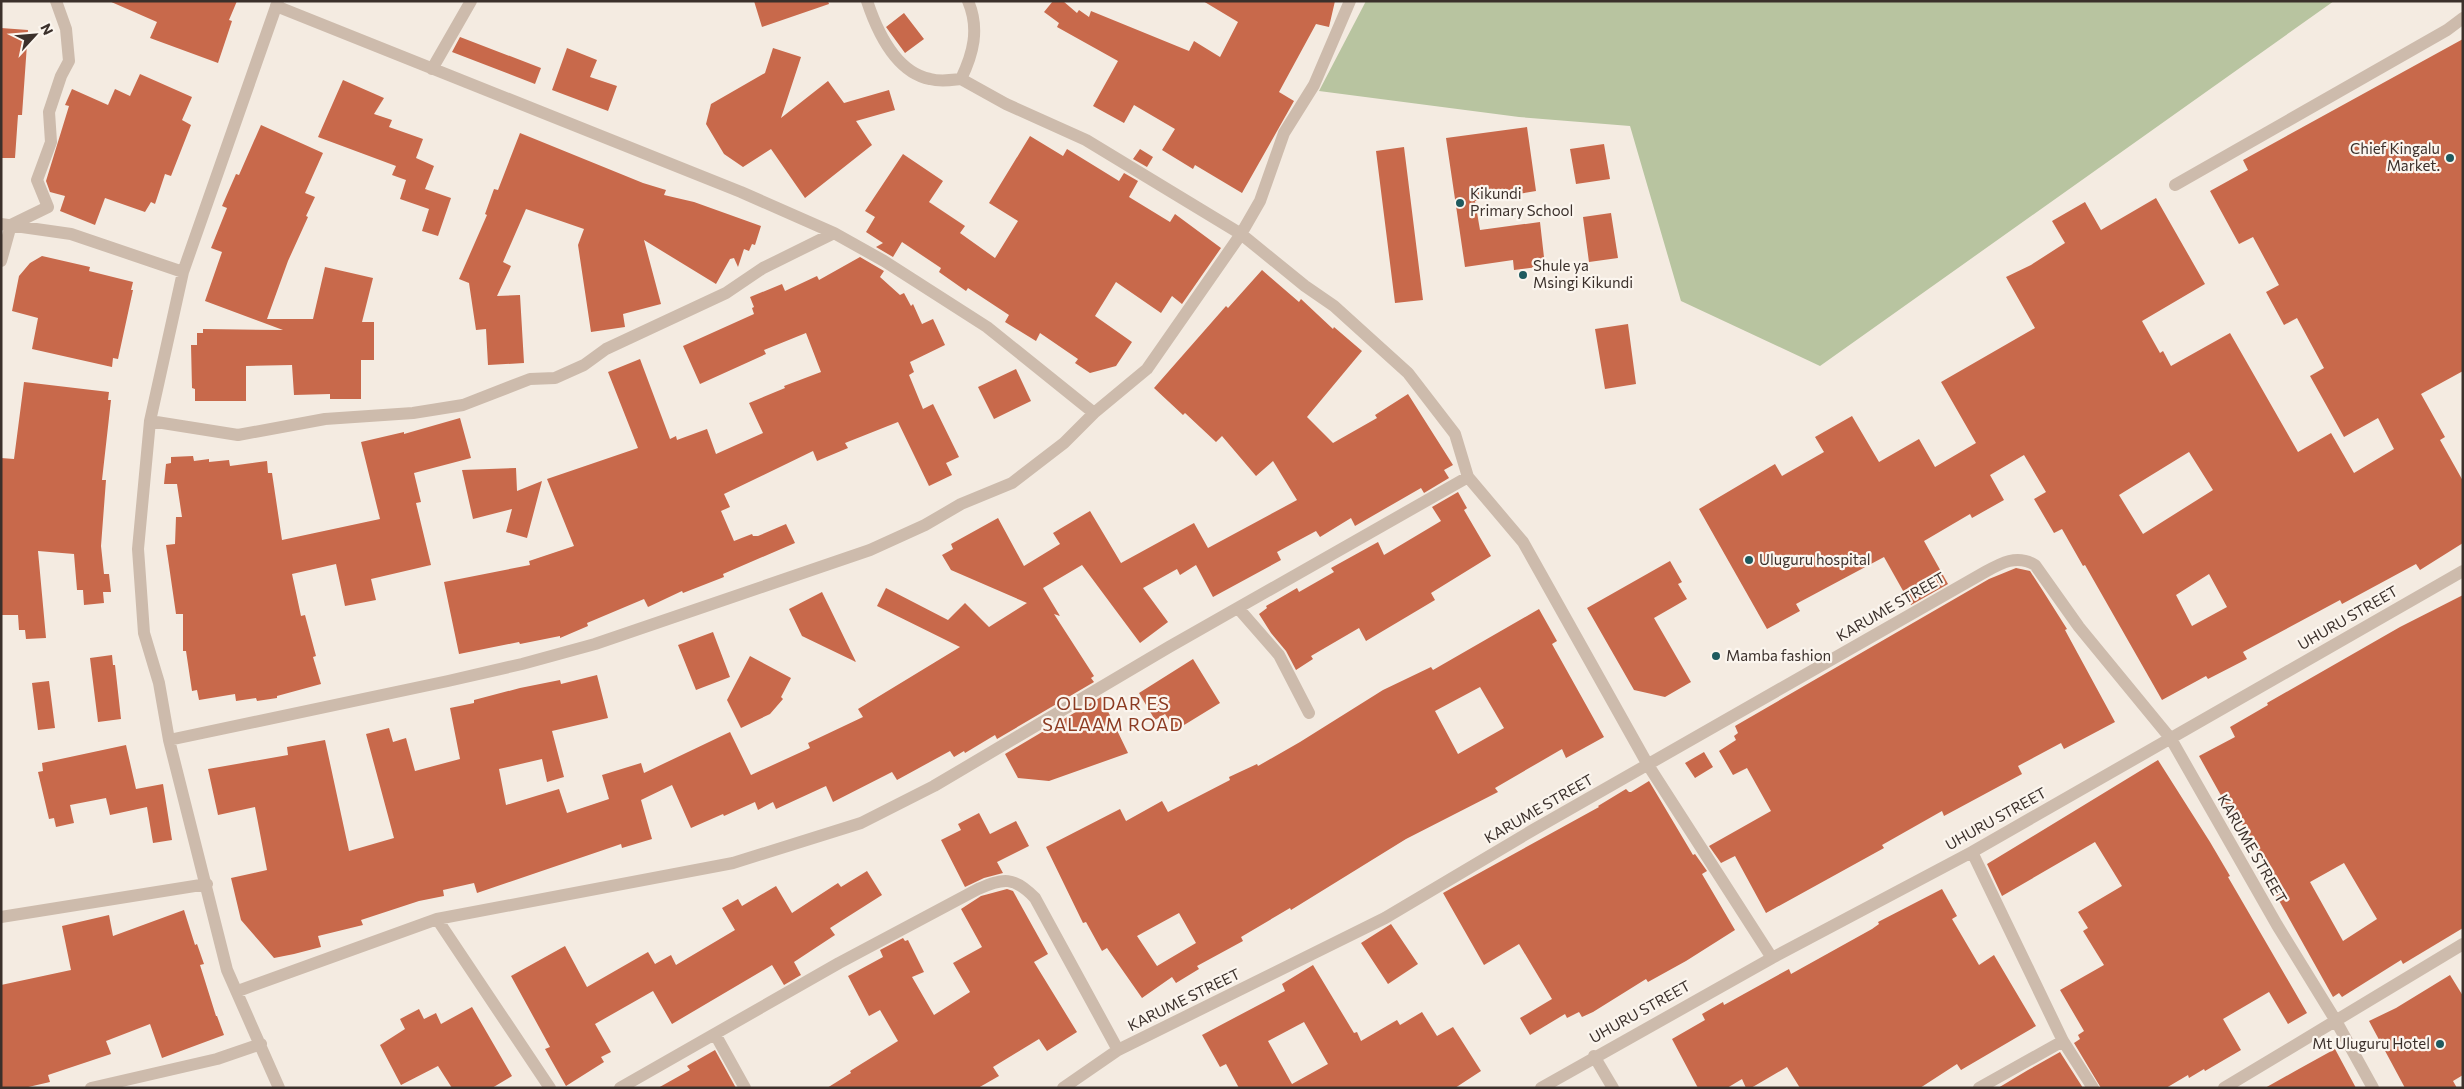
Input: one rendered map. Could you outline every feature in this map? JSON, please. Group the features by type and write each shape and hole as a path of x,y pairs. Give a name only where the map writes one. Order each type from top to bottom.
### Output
{"street":[{"path":"6,224 48,207 37,180 51,142 49,112 55,91 69,61 66,29 56,1"},
{"path":"432,69 471,1"},
{"path":"867,1 881,35 889,48 907,68 928,79 961,79 1006,104 1086,140 1241,234 1346,316 1408,373 1456,434 1468,477 1523,542 1648,765 1772,958"},
{"path":"961,79 971,58 975,30 968,1"},
{"path":"169,740 522,664 595,644 851,557 916,529 960,504 1012,483 1064,443 1094,413 1147,369 1241,234 1260,201 1284,133 1314,85 1350,1"},
{"path":"279,1088 238,991 227,970 207,884 169,740 159,683 144,633 138,549 150,421 183,272 277,4 432,69 741,192 834,233 884,261 987,327 1094,413"},
{"path":"2176,185 2447,30 2463,18"},
{"path":"1,261 6,224"},
{"path":"6,224 71,234 183,272"},
{"path":"150,421 238,436 325,419 413,413 463,405 530,379 555,378 584,365 606,349 726,293 763,268 834,233"},
{"path":"238,991 437,919 733,863 861,823 934,786 1238,608 1468,477"},
{"name":"KARUME STREET","path":"1063,1088 1118,1050 1385,918 1985,572 2003,562 2014,559 2027,560 2035,565 2079,627 2170,739 2277,925 2336,1021 2373,1088"},
{"name":"UHURU STREET","path":"1541,1088 1594,1056 1772,958 1972,852 2463,572"},
{"path":"1238,608 1279,655 1309,713"},
{"path":"1972,852 2063,1041 2092,1088"},
{"path":"620,1088 839,963 978,889 1001,880 1010,881 1025,888 1035,898 1118,1050"},
{"path":"1,917 207,884"},
{"path":"437,919 550,1088"},
{"path":"2224,1088 2463,944"},
{"path":"715,1034 745,1088"},
{"path":"1979,1088 2063,1041"},
{"path":"91,1088 217,1059 261,1044"},
{"path":"1594,1056 1612,1088"}],"green space":[{"path":"1366,1 2334,1 1820,366 1681,301 1630,126 1519,117 1319,91"}],"building":[{"path":"109,1 237,1 229,20 232,21 218,63 150,38 157,22"},
{"path":"754,1 828,1 829,4 762,27"},
{"path":"1053,1 1063,1 1077,13 1079,10 1089,17 1091,11 1189,51 1194,41 1220,57 1238,22 1203,1 1335,1 1329,27 1316,24 1279,92 1294,101 1242,193 1195,165 1193,169 1162,150 1175,129 1134,105 1124,123 1093,106 1118,61 1057,27 1059,23 1044,12"},
{"path":"904,13 924,39 905,53 886,27"},
{"path":"1,28 28,30 22,115 18,115 15,158 1,158"},
{"path":"460,37 541,68 535,84 452,52"},
{"path":"2463,39 2463,371 2421,394 2445,437 2440,440 2463,481 2463,543 2420,570 2416,564 2342,604 2340,600 2243,652 2247,659 2208,679 2206,676 2162,700 2085,565 2083,566 2062,529 2054,533 2034,499 2046,492 2024,455 1990,475 2004,500 1972,518 1970,514 1924,541 1948,584 1911,605 1884,557 1796,604 1800,611 1767,629 1699,509 1775,464 1782,476 1824,452 1815,437 1852,416 1879,462 1919,439 1935,467 1976,443 1941,382 2035,328 2006,277 2031,265 2065,243 2052,221 2085,202 2101,230 2156,198 2205,284 2142,321 2160,353 2163,351 2171,366 2230,333 2298,452 2331,433 2354,473 2394,449 2378,418 2344,437 2310,376 2324,368 2297,318 2284,325 2266,292 2279,285 2253,237 2239,244 2210,191 2248,170 2243,160","holes":["2189,452 2213,490 2143,534 2119,495","2209,574 2227,607 2192,626 2176,595"]},
{"path":"567,48 597,60 590,77 617,86 608,111 552,90"},
{"path":"773,48 801,57 781,118 828,81 844,103 889,90 895,110 856,121 872,145 805,198 771,149 743,167 724,154 706,124 711,104 765,73"},
{"path":"140,74 192,97 182,120 191,125 171,176 165,174 155,204 151,202 145,212 105,198 95,225 60,211 65,196 50,192 46,181 69,106 65,105 72,89 108,105 115,89 130,96"},
{"path":"343,80 384,98 374,114 392,120 389,127 423,139 416,158 434,166 425,189 451,198 438,236 422,231 429,209 400,199 406,180 392,175 396,166 318,137"},
{"path":"261,125 323,153 305,193 315,197 288,261 267,319 313,319 325,267 373,278 362,322 374,322 374,360 361,360 361,399 330,399 330,394 294,395 292,365 246,366 246,401 195,401 195,389 192,388 191,345 197,345 197,333 203,333 203,329 283,330 205,301 222,252 211,248 227,208 222,206 236,174 239,175"},
{"path":"1527,127 1536,191 1475,201 1480,230 1540,222 1545,266 1514,270 1513,260 1465,267 1446,138"},
{"path":"520,133 643,183 666,190 664,195 694,202 761,226 755,245 752,244 749,251 744,249 738,267 734,258 730,259 716,284 644,240 661,304 623,314 625,327 591,332 578,245 584,229 526,209 503,262 511,266 497,296 520,295 524,363 488,365 486,329 476,330 469,283 459,279 487,215 485,214 494,189 498,190"},
{"path":"1030,136 1063,156 1067,149 1119,181 1124,173 1138,181 1129,197 1170,222 1175,214 1221,248 1182,304 1172,296 1161,313 1116,282 1095,316 1132,342 1116,366 1090,373 1075,363 1078,359 1040,333 1036,341 1005,322 1009,315 968,288 966,291 939,272 941,268 902,242 893,257 876,247 883,243 866,232 875,217 865,211 903,154 943,181 929,202 965,226 960,233 995,258 1018,221 989,203"},
{"path":"1604,144 1610,179 1576,184 1570,149"},
{"path":"1404,147 1423,300 1395,303 1376,151"},
{"path":"1140,149 1153,157 1147,167 1133,159"},
{"path":"1611,213 1618,258 1589,262 1583,217"},
{"path":"42,256 90,267 89,271 133,282 131,290 133,290 118,359 113,358 112,367 32,349 38,318 12,311 19,276 30,263"},
{"path":"860,257 884,271 880,277 900,295 904,293 911,306 913,304 922,324 933,319 945,345 910,362 914,372 909,375 923,409 933,404 959,457 946,463 952,475 929,486 898,422 845,443 848,448 817,461 813,451 724,494 730,507 721,511 734,541 752,534 753,536 758,536 786,524 795,543 723,574 724,577 683,593 682,591 648,607 644,599 587,623 588,626 560,638 560,636 520,644 519,642 459,654 444,582 530,565 529,561 574,546 547,479 638,448 608,372 640,359 670,439 676,436 677,440 707,429 716,454 763,433 749,403 785,388 784,386 821,372 806,333 764,350 766,354 700,384 683,346 754,314 752,308 754,307 750,297 782,284 785,291 817,276 819,280"},
{"path":"1262,270 1299,302 1301,299 1333,329 1334,327 1362,351 1307,417 1333,443 1377,418 1375,415 1408,394 1453,465 1444,470 1449,478 1424,493 1421,488 1355,526 1351,518 1320,537 1316,531 1277,552 1281,560 1213,597 1196,565 1180,575 1177,569 1143,588 1168,622 1140,643 1082,565 1043,588 1060,616 1054,614 1094,676 1091,678 1094,682 997,739 995,735 965,753 964,751 954,757 950,751 897,780 892,772 833,802 826,786 776,809 773,802 758,810 755,802 691,828 672,785 641,800 652,839 622,848 621,844 477,893 474,883 443,890 444,896 419,901 361,920 363,925 318,936 321,947 294,954 274,958 241,920 231,878 267,870 255,807 218,815 208,769 288,755 287,747 325,740 349,851 394,838 366,734 389,728 393,742 406,738 415,771 460,759 450,708 474,703 474,700 520,688 560,680 561,684 597,675 608,718 552,731 564,777 547,782 542,759 499,769 506,805 559,789 567,813 609,799 602,775 641,763 644,773 730,732 751,775 810,748 808,743 863,717 858,709 960,647 877,606 886,588 948,620 965,603 989,627 1027,603 951,570 942,555 953,549 951,544 998,518 1024,566 1060,544 1053,533 1090,511 1121,563 1194,523 1208,548 1297,500 1273,461 1256,476 1222,436 1216,442 1185,413 1183,415 1154,388 1226,306 1228,308"},
{"path":"1628,324 1636,384 1605,389 1595,329"},
{"path":"1016,369 1031,401 994,419 978,387"},
{"path":"24,382 109,392 108,400 111,400 102,480 106,480 101,546 104,574 109,574 111,592 103,592 104,603 84,605 83,590 77,590 74,554 38,551 46,638 26,639 25,630 19,630 18,615 1,615 1,458 14,459"},
{"path":"460,418 471,458 414,473 421,502 416,503 431,565 371,579 376,600 345,606 336,564 292,574 301,616 305,615 316,656 313,657 321,684 277,696 277,698 257,701 256,698 236,701 235,694 199,700 197,690 192,691 186,651 183,651 183,614 176,614 166,545 175,544 176,517 182,517 177,484 164,484 166,464 171,463 171,457 193,456 194,461 209,459 209,462 229,460 230,466 267,461 268,473 272,473 282,540 380,519 361,442 404,432 404,434"},
{"path":"516,468 517,491 542,481 527,538 506,532 512,509 473,519 462,470"},
{"path":"1458,492 1467,508 1464,510 1491,556 1431,593 1435,600 1366,641 1359,628 1311,656 1313,659 1296,670 1286,651 1271,633 1259,614 1267,608 1266,606 1297,588 1299,592 1334,572 1331,568 1378,542 1384,555 1441,521 1432,507"},
{"path":"1670,561 1682,582 1678,584 1687,599 1654,618 1691,682 1665,697 1634,690 1587,608"},
{"path":"2016,568 2030,571 2043,591 2067,629 2065,630 2115,722 2064,749 2061,743 2018,766 2022,774 1944,816 1942,811 1882,845 1884,848 1766,913 1735,856 1721,863 1709,846 1771,811 1747,768 1733,775 1719,751 1736,740 1734,736 1738,733 1735,726 1989,579"},
{"path":"822,592 856,662 802,636 789,609"},
{"path":"2463,595 2463,928 2403,964 2401,960 2342,997 2339,993 2333,997 2262,870 2267,867 2242,824 2238,826 2199,756 2235,737 2230,727 2268,705 2267,703 2400,627","holes":["2344,863 2377,919 2343,941 2310,882"]},
{"path":"1539,609 1557,641 1552,644 1604,737 1566,758 1562,749 1495,788 1498,792 1406,839 1291,910 1290,908 1241,937 1243,941 1197,966 1199,969 1176,983 1172,977 1142,998 1107,948 1102,951 1086,922 1083,923 1046,847 1120,809 1126,821 1162,801 1168,812 1230,780 1229,777 1257,764 1258,766 1383,690 1431,667 1433,670","holes":["1480,687 1504,728 1458,754 1435,711","1179,913 1196,943 1157,966 1137,936"]},
{"path":"713,632 730,677 696,690 678,645"},
{"path":"112,655 113,665 115,665 121,719 98,722 90,658"},
{"path":"750,656 791,678 781,697 783,699 770,714 741,728 727,700"},
{"path":"1193,659 1220,703 1176,730 1165,714 1155,720 1139,693"},
{"path":"49,681 55,728 38,730 32,683"},
{"path":"1101,697 1128,753 1049,781 1018,778 1005,754"},
{"path":"126,745 136,789 163,784 172,840 153,843 147,807 110,815 106,798 70,805 74,823 56,827 54,818 49,819 38,772 43,771 42,763"},
{"path":"1704,752 1713,767 1695,778 1685,763"},
{"path":"2158,760 2210,842 2230,876 2228,877 2307,1013 2288,1024 2269,992 2223,1019 2241,1050 2205,1071 2204,1069 2189,1078 2188,1075 2166,1088 2101,1088 2074,1043 2080,1039 2078,1035 2084,1031 2060,990 2104,965 2083,931 2088,928 2078,912 2122,886 2095,842 2002,896 1987,864"},
{"path":"1649,781 1693,855 1695,854 1707,871 1702,874 1735,930 1686,961 1648,982 1646,979 1593,1012 1582,1017 1579,1012 1567,1018 1565,1014 1530,1035 1520,1018 1552,999 1519,944 1484,965 1443,893 1599,807 1626,789 1631,792"},
{"path":"979,813 990,834 1016,821 1029,846 997,862 1003,873 984,878 965,887 941,840 961,830 958,824"},
{"path":"867,871 882,895 830,928 835,935 794,962 801,975 784,985 772,965 672,1024 653,991 595,1024 611,1052 601,1057 604,1062 566,1086 545,1049 550,1047 511,976 565,946 587,987 648,952 655,964 671,955 676,965 735,930 722,908 738,899 742,906 776,886 792,913 838,883 841,887"},
{"path":"1007,889 1013,891 1048,954 1034,962 1077,1032 1047,1051 1039,1039 993,1067 999,1076 978,1088 827,1088 898,1041 880,1010 869,1016 848,976 883,957 880,950 903,938 905,941 908,940 924,972 912,977 934,1015 970,992 953,963 982,947 961,909 981,896"},
{"path":"1942,889 1957,916 1952,919 1979,965 1994,955 2036,1026 1961,1070 1957,1064 1920,1088 1800,1088 1787,1067 1751,1088 1746,1088 1742,1079 1727,1088 1698,1088 1672,1039 1705,1020 1702,1014 1723,1002 1724,1005 1789,969 1791,974 1872,929 1879,924 1878,922"},
{"path":"184,910 195,945 197,944 204,964 200,965 224,1035 162,1058 150,1024 106,1041 111,1054 48,1075 50,1082 24,1088 1,1088 1,985 71,970 62,926 109,915 113,936"},
{"path":"1391,924 1418,964 1388,984 1361,943"},
{"path":"1313,965 1354,1033 1357,1032 1361,1041 1397,1020 1400,1025 1422,1012 1437,1036 1453,1027 1481,1071 1455,1088 1239,1088 1226,1064 1220,1067 1202,1035 1285,991 1282,984","holes":["1304,1022 1328,1064 1292,1084 1268,1041"]},
{"path":"2450,975 2463,996 2463,1075 2453,1081 2457,1088 2405,1088 2369,1021 2396,1008"},
{"path":"472,1007 512,1076 492,1088 452,1088 438,1066 401,1085 380,1045 405,1029 400,1019 419,1009 424,1019 436,1013 441,1024"},
{"path":"2335,1049 2356,1088 2265,1088 2297,1070"},
{"path":"715,1050 736,1088 658,1088 690,1070 687,1066"},
{"path":"2060,1052 2083,1088 1998,1088 2028,1070"}],"place":[{"name":"Chief Kingalu Market.","path":"2450,158"},
{"name":"Kikundi Primary School","path":"1460,203"},
{"name":"Shule ya Msingi Kikundi","path":"1523,275"},
{"name":"Uluguru hospital","path":"1749,560"},
{"name":"Mamba fashion","path":"1716,656"},
{"name":"Mt Uluguru Hotel","path":"2440,1044"}],"district":[{"name":"OLD DAR ES SALAAM ROAD","path":"1113,714"}]}
